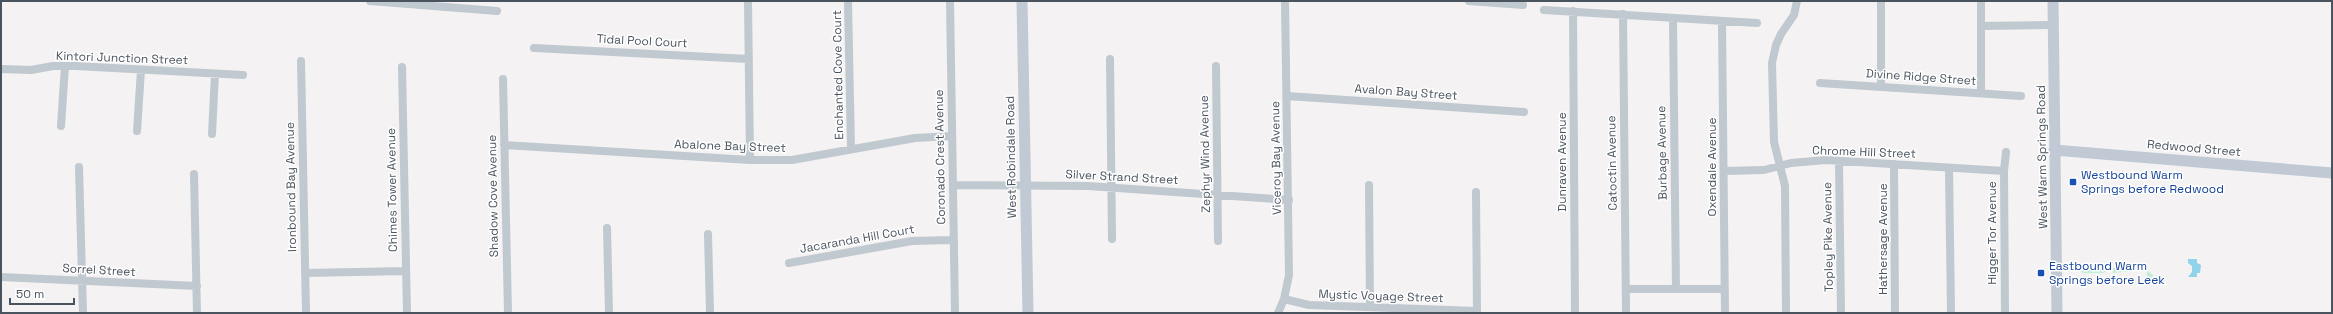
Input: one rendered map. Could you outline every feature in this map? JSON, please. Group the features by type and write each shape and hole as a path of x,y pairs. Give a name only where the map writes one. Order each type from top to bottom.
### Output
{"main road":[{"name":"West Robindale Road","path":"1022,1 1028,313"},
{"name":"West Warm Springs Road","path":"2053,1 2057,313"},
{"name":"Redwood Street","path":"2054,150 2332,172"}],"street":[{"path":"370,1 467,4 497,10"},
{"path":"748,1 750,160"},
{"name":"Enchanted Cove Court","path":"848,1 851,149"},
{"name":"Coronado Crest Avenue","path":"950,1 955,313"},
{"name":"Viceroy Bay Avenue","path":"1278,313 1284,299 1289,274 1285,1"},
{"path":"1469,1 1523,6"},
{"path":"1786,313 1785,186 1774,142 1772,63 1780,34 1791,20 1797,1"},
{"path":"1881,1 1881,87"},
{"path":"1981,1 1981,93"},
{"path":"1544,10 1757,23"},
{"name":"Dunraven Avenue","path":"1573,11 1575,313"},
{"name":"Catoctin Avenue","path":"1623,14 1626,311"},
{"name":"Burbage Avenue","path":"1673,18 1676,289"},
{"name":"Oxendale Avenue","path":"1722,20 1725,313"},
{"path":"1981,26 2053,26"},
{"name":"Tidal Pool Court","path":"534,48 749,59"},
{"path":"1110,59 1112,239"},
{"name":"Ironbound Bay Avenue","path":"301,61 306,313"},
{"path":"61,126 65,66"},
{"name":"Kintori Junction Street","path":"1,69 31,70 65,66 243,75"},
{"name":"Zephyr Wind Avenue","path":"1216,66 1218,240"},
{"name":"Chimes Tower Avenue","path":"402,67 407,313"},
{"path":"137,131 141,70"},
{"path":"212,134 215,74"},
{"name":"Shadow Cove Avenue","path":"503,79 508,313"},
{"name":"Divine Ridge Street","path":"1820,83 2021,96"},
{"name":"Avalon Bay Street","path":"1287,96 1524,112"},
{"name":"Abalone Bay Street","path":"504,146 750,160 792,160 915,138 952,136"},
{"name":"Higger Tor Avenue","path":"2004,313 2004,170 2006,152"},
{"name":"Chrome Hill Street","path":"1724,171 1780,167 1806,162 1839,161 2004,170"},
{"name":"Topley Pike Avenue","path":"1839,161 1841,313"},
{"name":"Hathersage Avenue","path":"1894,164 1895,313"},
{"path":"79,167 82,313"},
{"path":"1949,168 1951,313"},
{"path":"194,174 197,313"},
{"name":"Silver Strand Street","path":"953,185 1025,184 1218,194 1289,200"},
{"path":"1369,185 1370,307"},
{"name":"Mystic Voyage Street","path":"1284,299 1309,305 1477,311 1476,192"},
{"path":"607,228 609,313"},
{"path":"708,234 710,313"},
{"name":"Jacaranda Hill Court","path":"789,263 912,241 954,240"},
{"path":"305,273 406,271"},
{"name":"Sorrel Street","path":"1,277 197,286"},
{"path":"1626,289 1724,289"}],"green space":[{"path":"2083,268 2103,268 2106,271 2104,273 2083,273 2081,271"},
{"path":"2113,268 2128,268 2131,271 2113,273"},
{"path":"2147,270 2153,275 2154,284 2147,284"}],"water":[{"path":"2188,259 2197,259 2197,263 2201,265 2200,273 2197,273 2197,277 2188,277 2192,272 2192,266 2188,263"}],"place":[{"name":"Westbound Warm Springs before Redwood","path":"2073,182"},
{"name":"Eastbound Warm Springs before Leek","path":"2041,273"}]}
